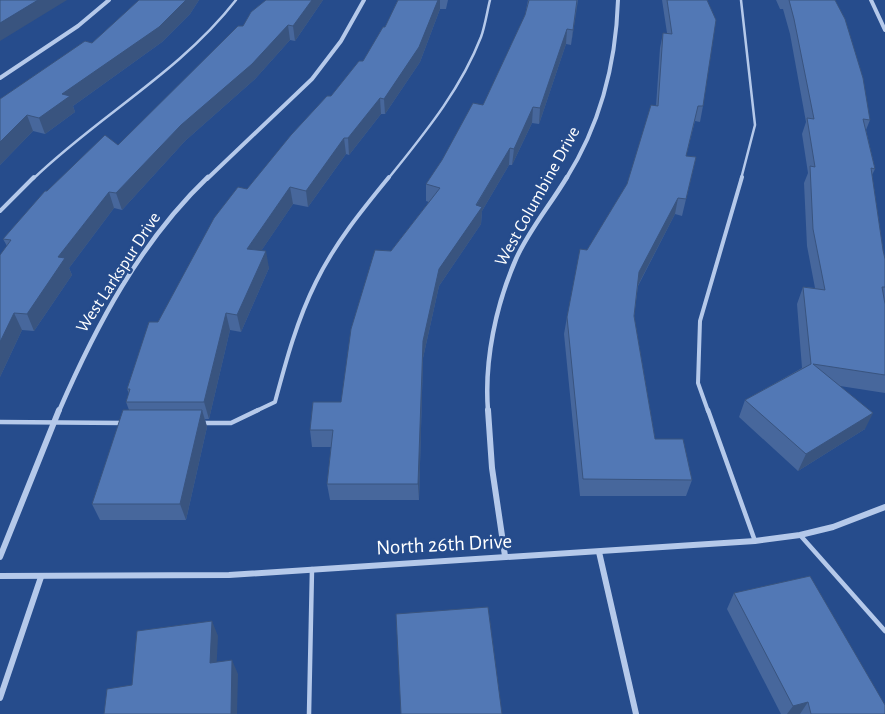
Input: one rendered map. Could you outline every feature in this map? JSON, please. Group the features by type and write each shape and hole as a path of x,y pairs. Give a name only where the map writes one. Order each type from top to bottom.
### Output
{"street":[{"path":"0,78 78,26 109,0"},
{"name":"West Larkspur Drive","path":"0,557 79,362 104,314 171,217 211,173 312,78 339,44 364,0"},
{"name":"West Columbine Drive","path":"505,556 492,468 486,389 498,306 518,257 583,152 599,109 612,65 617,35 618,0"},
{"path":"871,0 885,30"},
{"name":"North 26th Drive","path":"0,576 229,575 312,568 755,541 800,535 833,527 885,507"},
{"path":"599,552 636,714"},
{"path":"0,698 41,577"}],"lane":[{"path":"0,211 33,176 101,120 170,69 219,24 236,0"},
{"path":"192,424 232,424 275,402 295,330 323,266 361,210 433,120 457,86 476,46 490,0"},
{"path":"741,0 755,125 729,226 700,321 698,383 755,541"},
{"path":"0,422 133,424"},
{"path":"800,535 885,631"},
{"path":"309,714 312,568"}],"building":[{"path":"0,0 38,0 0,23"},
{"path":"139,0 186,0 159,27 62,94 70,96 39,118 27,115 0,142 0,99 85,41 92,43"},
{"path":"266,0 312,0 293,26 288,25 252,64 181,125 116,193 109,192 58,257 65,258 27,314 14,313 0,342 0,255 11,240 3,239 45,191 105,135 118,145 238,26 243,26 251,12"},
{"path":"398,0 438,0 419,47 384,99 380,98 348,138 344,138 306,191 290,187 247,249 266,251 237,315 226,313 204,402 126,402 130,389 127,389 149,322 158,322 214,218 238,187 247,189 291,135 327,96 331,96 359,61 363,61 383,27 385,27"},
{"path":"529,0 577,0 573,30 567,29 540,108 533,107 514,149 510,148 476,205 482,207 439,269 423,341 418,484 327,484 333,430 310,430 313,402 341,402 351,329 375,250 391,251 440,188 426,184 442,160 473,103 483,105 525,15"},
{"path":"667,0 707,0 716,20 703,106 698,106 686,156 696,157 686,199 678,198 639,272 634,316 655,439 683,439 692,480 583,479 567,317 580,249 587,250 627,184 651,105 658,106 663,33 672,34"},
{"path":"789,0 835,0 845,19 863,78 870,120 863,119 875,169 871,168 885,259 885,287 882,287 885,304 885,375 813,364 873,413 806,454 745,400 811,364 803,287 825,290 813,229 810,166 815,167 807,118 814,119"},
{"path":"123,410 202,410 180,504 92,504"},
{"path":"810,576 885,705 885,714 811,714 808,702 793,706 734,593"},
{"path":"488,607 502,714 401,714 396,614"},
{"path":"212,621 210,663 232,660 231,714 104,714 107,689 132,685 137,631"}]}
